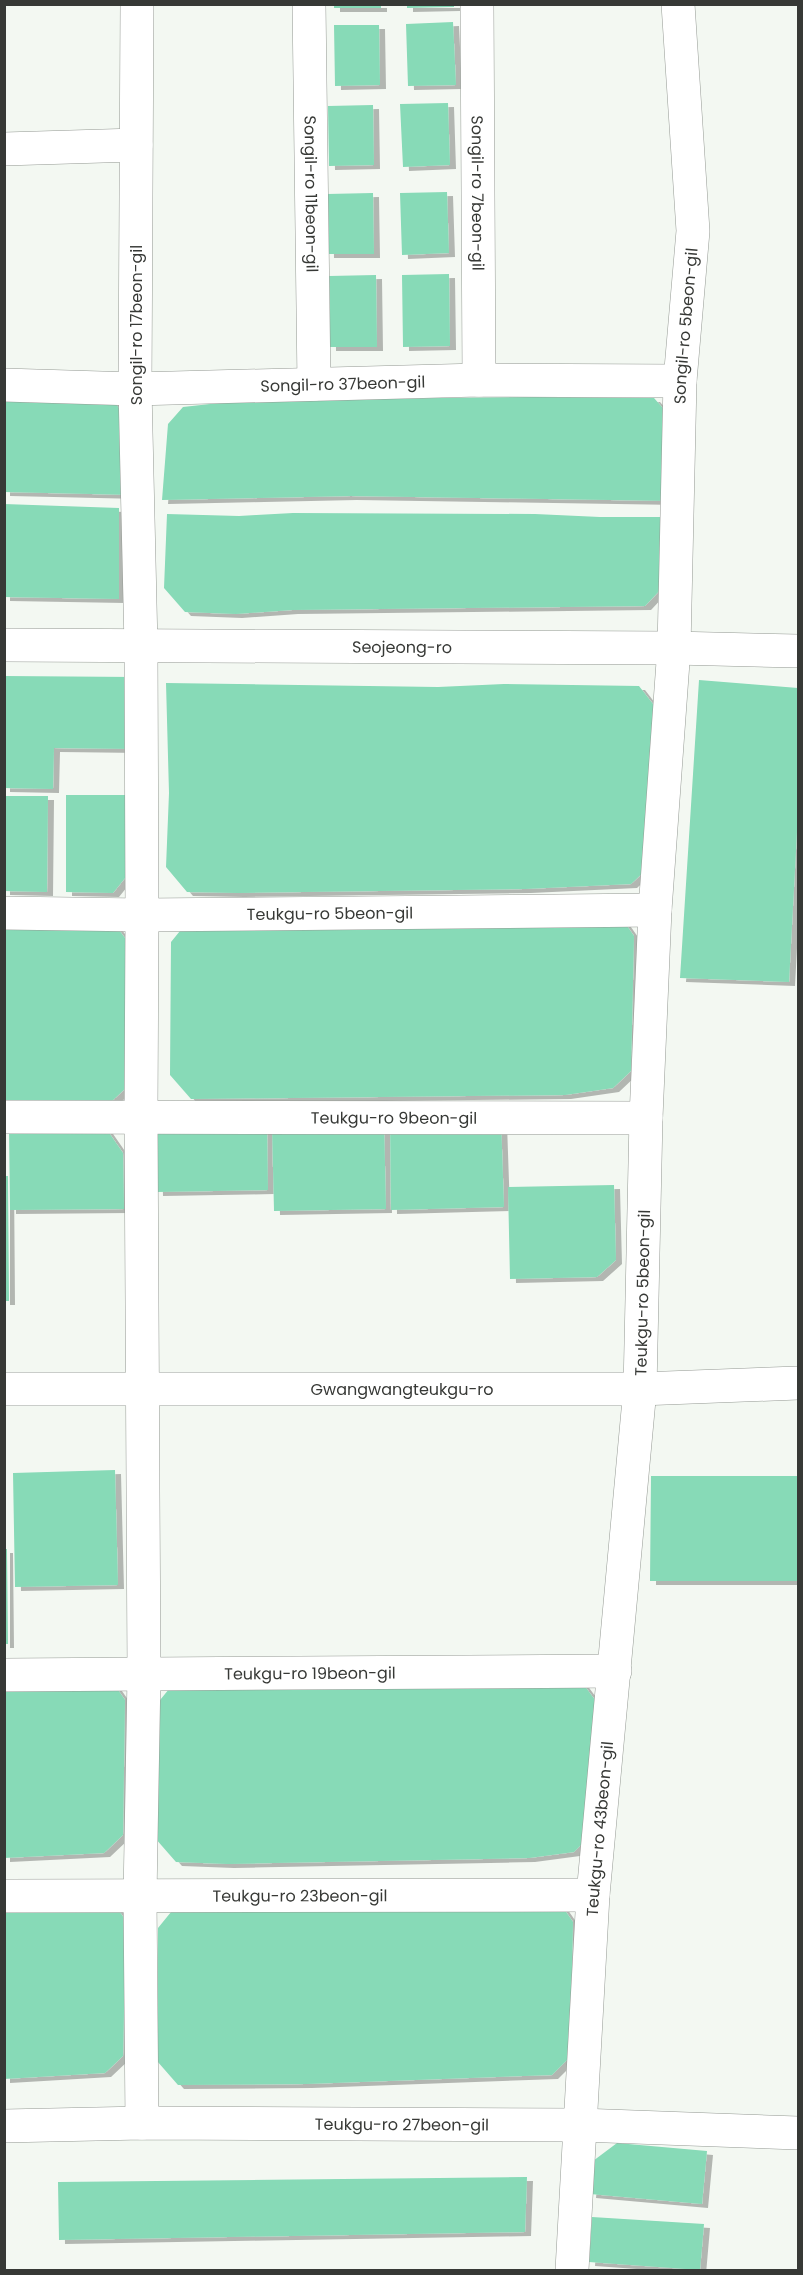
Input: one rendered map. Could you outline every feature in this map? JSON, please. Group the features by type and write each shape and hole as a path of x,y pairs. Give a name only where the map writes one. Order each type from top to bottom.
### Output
{"street":[{"name":"Songil-ro 17beon-gil","path":"136,4 135,389 141,645 142,915"},
{"name":"Songil-ro 11beon-gil","path":"309,4 314,384"},
{"name":"Songil-ro 7beon-gil","path":"477,4 479,380"},
{"name":"Songil-ro 5beon-gil","path":"674,648 680,381 693,231 678,4"},
{"path":"4,149 136,146"},
{"name":"Songil-ro 37beon-gil","path":"4,385 135,389 479,380 680,381"},
{"name":"Seojeong-ro","path":"4,645 674,648 798,651"},
{"name":"Teukgu-ro 5beon-gil","path":"640,1389 646,1118 655,910 674,648"},
{"name":"Teukgu-ro 5beon-gil","path":"4,913 142,915 655,910"},
{"path":"142,915 141,1118 144,1389 144,1675 140,1897 142,2123"},
{"name":"Teukgu-ro 9beon-gil","path":"4,1117 646,1118"},
{"name":"Gwangwangteukgu-ro","path":"4,1389 640,1389 798,1383"},
{"name":"Teukgu-ro 43beon-gil","path":"572,2271 593,1895 640,1389"},
{"name":"Teukgu-ro 19beon-gil","path":"4,1675 615,1671"},
{"name":"Teukgu-ro 23beon-gil","path":"4,1896 593,1895"},
{"name":"Teukgu-ro 27beon-gil","path":"4,2126 142,2123 580,2125 798,2133"}],"building":[{"path":"334,4 381,4 381,8 334,8"},
{"path":"407,4 454,4 454,7 407,8"},
{"path":"453,22 456,85 408,86 406,24"},
{"path":"334,25 379,25 380,85 335,86"},
{"path":"448,103 450,165 403,167 400,104"},
{"path":"373,105 374,165 329,166 328,106"},
{"path":"447,192 449,253 402,255 400,193"},
{"path":"373,193 374,254 328,254 327,194"},
{"path":"449,274 450,346 403,347 402,275"},
{"path":"376,275 377,347 330,347 329,276"},
{"path":"535,397 654,398 675,422 673,501 351,496 162,500 168,424 183,407 228,402"},
{"path":"4,398 113,400 135,430 135,495 4,492"},
{"path":"4,504 119,508 119,599 4,597"},
{"path":"293,513 667,517 661,589 645,606 292,610 236,614 185,612 164,588 167,514 239,516"},
{"path":"4,676 136,677 136,749 54,748 53,789 4,788"},
{"path":"699,680 798,688 798,812 789,982 680,978"},
{"path":"166,683 438,687 504,684 639,686 656,708 649,867 631,884 525,889 187,892 166,867 169,793"},
{"path":"66,795 125,795 125,878 113,893 66,892"},
{"path":"4,796 48,796 47,892 4,891"},
{"path":"618,913 634,936 631,1071 613,1088 565,1095 191,1099 170,1075 171,942 193,915"},
{"path":"4,925 116,926 133,949 130,1084 112,1101 4,1103"},
{"path":"501,1120 504,1207 391,1210 390,1122"},
{"path":"384,1121 386,1209 274,1211 272,1124"},
{"path":"267,1122 268,1190 157,1192 155,1124"},
{"path":"105,1127 123,1153 124,1209 10,1210 9,1128"},
{"path":"4,1176 8,1176 9,1301 4,1301"},
{"path":"614,1185 616,1260 597,1277 510,1279 508,1187"},
{"path":"115,1470 118,1585 15,1587 13,1473"},
{"path":"651,1476 798,1476 798,1581 650,1581"},
{"path":"4,1549 7,1549 8,1644 4,1644"},
{"path":"109,1677 125,1700 123,1835 104,1853 4,1858 4,1680"},
{"path":"578,1677 595,1700 592,1834 574,1852 529,1858 228,1864 176,1862 155,1838 156,1705 178,1678"},
{"path":"110,1898 126,1921 123,2056 105,2073 4,2079 4,1901"},
{"path":"557,1899 573,1922 570,2057 552,2075 306,2084 178,2085 157,2061 158,1928 180,1901"},
{"path":"617,2143 707,2151 702,2204 590,2194 593,2161"},
{"path":"527,2177 525,2232 59,2240 58,2182"},
{"path":"592,2217 704,2224 700,2270 589,2262"}]}
